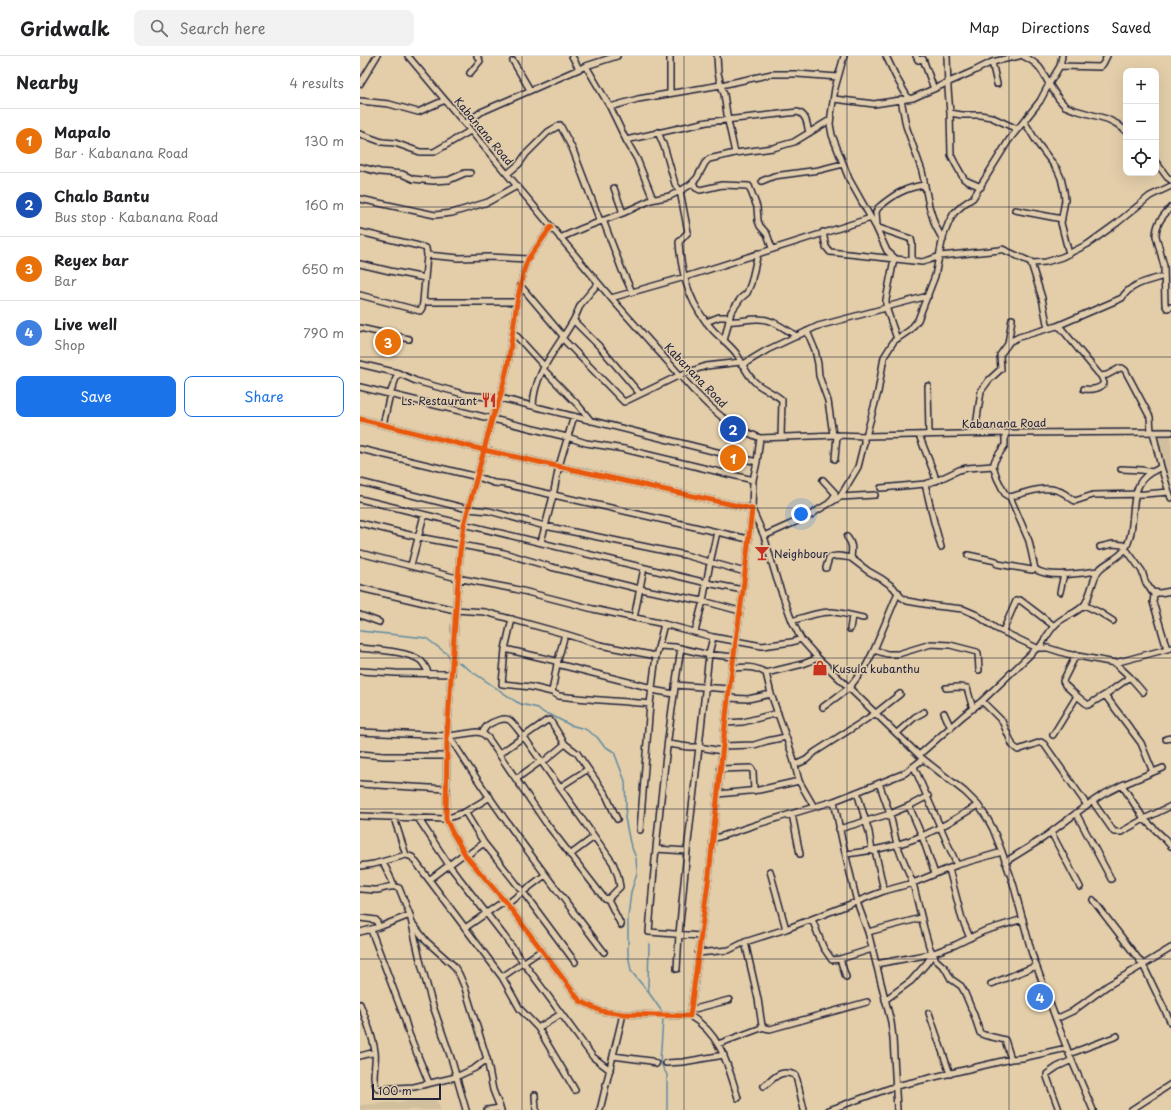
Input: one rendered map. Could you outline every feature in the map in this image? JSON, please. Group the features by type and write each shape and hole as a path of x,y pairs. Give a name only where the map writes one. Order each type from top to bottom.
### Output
{"street":[{"path":"360,84 377,56"},
{"name":"Kabanana Road","path":"408,56 560,238 680,375 701,398 722,416 746,432 760,438 835,435 865,436 1171,432"},
{"path":"470,73 480,61 477,56"},
{"path":"572,56 579,69"},
{"path":"465,124 481,112 530,90 586,66 617,56"},
{"path":"670,56 670,94"},
{"path":"717,56 721,85 735,152"},
{"path":"844,56 838,77 830,120 832,135 849,179 877,227 887,251 895,259"},
{"path":"886,56 908,98"},
{"path":"916,56 918,60 922,59 934,89"},
{"path":"946,56 951,150 955,163 967,181 980,187"},
{"path":"834,99 874,104 914,98 992,62 1019,56"},
{"path":"1022,56 1035,62 1058,98 1065,106 1112,122 1123,128"},
{"path":"840,497 858,467 865,436 878,392 882,361 891,344 910,330 916,323 935,276 943,240 952,216 964,204 973,198 1017,129 1040,101 1060,66 1062,56"},
{"path":"1060,66 1100,67 1107,56"},
{"path":"513,61 530,90"},
{"path":"992,62 997,84"},
{"path":"586,66 610,107 637,159 653,199"},
{"path":"610,107 638,99 721,85 776,73 838,77"},
{"path":"900,99 906,126 921,166 927,199 932,216 943,240"},
{"path":"360,101 389,104 418,112 445,100"},
{"path":"626,140 707,122 798,112 804,116 809,133"},
{"path":"950,113 991,117 1017,129"},
{"path":"560,238 653,199 670,196 680,191 693,183 707,161 735,152 761,150 794,142 830,120"},
{"path":"1024,121 1061,178 1065,200 1061,223 1069,254"},
{"path":"507,174 519,164 526,154 548,132 560,125 573,150 632,292"},
{"path":"360,134 382,142 395,143 420,152 434,152 470,130"},
{"path":"658,132 665,149 675,184 680,191 688,232 679,242 680,260 691,298 699,315 736,353 749,376 757,384 782,400 781,437"},
{"path":"762,181 774,176 820,170 843,164"},
{"path":"1159,166 1171,180"},
{"path":"360,167 380,172 402,174 413,179 433,181 449,180 464,173 470,173"},
{"path":"693,183 696,188 700,190 722,186 749,186 757,207 758,221 760,226 768,234 772,248"},
{"path":"877,227 876,212 878,208 904,190 915,186 925,185"},
{"path":"360,199 436,215 452,213 488,202 517,186"},
{"path":"823,232 826,247 830,252 912,261 926,261 940,256 1002,249 1031,263 1037,264 1069,254 1093,240 1150,196 1171,186"},
{"path":"614,188 622,213"},
{"path":"1171,207 1160,220 1156,231 1156,241 1164,266 1165,304 1167,308 1171,307"},
{"path":"1015,210 1062,219"},
{"path":"612,298 685,277 772,248 871,218"},
{"path":"551,227 528,259 520,285 516,302 508,364 500,398 492,419 478,477 464,525 457,578 455,610 447,756 446,819 452,832 466,854 542,950 580,1001 601,1011 623,1014 691,1013 729,1000"},
{"path":"877,227 911,239 912,261"},
{"path":"360,232 426,248 427,255 423,302 420,311 360,295"},
{"path":"724,341 731,312 749,290 758,253"},
{"path":"427,255 459,258 489,257 528,259"},
{"path":"895,259 886,300 886,308 897,339"},
{"path":"1031,263 1042,298 1048,329"},
{"path":"360,264 425,278"},
{"path":"1009,342 1019,337 1057,326 1122,298 1128,290 1137,284 1164,276"},
{"path":"533,406 533,397 544,367 574,321 581,305 598,282"},
{"path":"520,285 563,337 624,402 680,375 706,366 742,364 767,350 818,326 928,296"},
{"path":"423,302 516,302"},
{"path":"706,322 719,317 739,322 766,319 797,336"},
{"path":"975,434 981,391 1000,369 1000,355 1009,342 1012,319"},
{"path":"574,321 599,346 640,394"},
{"path":"1057,326 1061,328 1101,376 1104,383 1102,386 1092,390 1084,390"},
{"path":"360,328 409,339"},
{"path":"807,331 815,350 819,376 828,400 835,435 835,459"},
{"path":"513,332 592,421"},
{"path":"360,364 398,373 416,381 456,392 500,398 757,462"},
{"path":"1101,376 1107,375 1120,368 1124,368 1150,417 1152,432 1161,467 1171,498"},
{"path":"383,425 390,394 398,373"},
{"path":"928,386 929,434"},
{"path":"360,388 567,436 586,443 624,449 753,480"},
{"path":"541,542 559,466 574,416"},
{"path":"360,420 484,450 752,509"},
{"path":"1006,433 1005,445 995,460 993,466 1004,492 1010,497 1029,541 1036,569"},
{"path":"919,435 936,481"},
{"path":"691,1013 713,839 729,689 743,590 752,509 753,480 760,438"},
{"path":"360,449 478,477 494,483 505,484 748,539"},
{"path":"881,488 925,484 936,481 959,470 993,466"},
{"path":"919,755 982,702 1038,648 1054,626 1084,605 1090,594 1098,571 1120,555 1125,549 1131,534 1135,494 1139,485 1149,473 1161,467"},
{"path":"1121,469 1152,472"},
{"path":"823,480 835,493 830,502"},
{"path":"360,482 468,509 489,511 545,526 685,555 745,572"},
{"path":"925,484 941,547"},
{"path":"1010,497 1037,489 1058,490 1075,501 1093,495 1169,492"},
{"path":"764,536 811,515 840,497 876,495"},
{"path":"360,499 707,583 743,590"},
{"path":"752,509 764,536 777,580 792,620 801,639 818,658 919,755 965,792 978,805 993,829 1013,883 1036,966 1067,1048 1094,1110"},
{"path":"411,565 424,515"},
{"path":"360,523 418,537 504,553 551,567 640,589 704,601 740,611"},
{"path":"695,632 704,601 717,532"},
{"path":"848,536 851,542 851,558"},
{"path":"1100,546 1113,544 1123,545 1142,571 1145,581 1152,592 1157,593 1171,591"},
{"path":"360,553 457,578 515,589 713,637 762,646 792,642 801,639"},
{"path":"968,555 996,561 997,564 1026,569 1036,569 1052,574 1098,571"},
{"path":"826,568 829,558 832,556 851,558 868,571 893,586 911,602 963,609 977,615 995,628 1038,648 1048,648 1115,663 1169,648 1153,602 1154,595 1157,593"},
{"path":"634,618 644,568"},
{"path":"1060,592 1064,574"},
{"path":"360,588 455,610 484,612 600,645 656,656"},
{"path":"823,707 849,688 870,660 898,592"},
{"path":"1003,631 1017,600 1020,600 1054,626"},
{"path":"1084,605 1113,621"},
{"path":"792,620 830,612 863,618"},
{"path":"360,616 379,622"},
{"path":"850,629 852,616"},
{"path":"512,619 505,649 502,684 531,687 552,692 559,696 650,704"},
{"path":"640,830 650,704 656,656 664,624"},
{"path":"552,692 557,664 565,634"},
{"path":"676,969 678,934 705,688 709,654 713,637"},
{"path":"874,650 887,654 898,654 931,644 959,647 977,652 979,670"},
{"path":"659,646 681,648 709,654 734,657"},
{"path":"360,648 404,654 421,661 429,674"},
{"path":"681,648 675,685 656,849 650,932 700,936"},
{"path":"505,649 556,661 557,664 674,694"},
{"path":"1076,655 1063,680 1065,685 1088,704 1130,677"},
{"path":"733,668 752,667 766,673 803,664 818,658"},
{"path":"1115,663 1143,692"},
{"path":"360,671 452,674"},
{"path":"766,673 799,780 814,807"},
{"path":"675,685 729,689"},
{"path":"946,688 967,688 973,709"},
{"path":"728,698 748,699 772,694"},
{"path":"795,765 806,760 815,752 876,713 900,694"},
{"path":"1105,694 1141,743 1153,772"},
{"path":"1053,735 1077,696"},
{"path":"982,702 1002,722 1013,746 1018,750 1041,742 1044,744 1086,805"},
{"path":"897,733 915,717 924,712"},
{"path":"725,723 743,722 778,713"},
{"path":"944,713 951,728"},
{"path":"482,733 488,725 508,719 524,737 613,863 618,876 620,888 608,899"},
{"path":"499,754 546,721 550,720 565,744 577,753 606,795 617,819"},
{"path":"360,732 448,735 477,732 482,733 488,738 546,823 570,855 604,898 608,899 621,925"},
{"path":"448,735 469,768 545,874 604,952"},
{"path":"668,744 689,747 722,748 754,745 786,737"},
{"path":"516,779 565,744"},
{"path":"360,754 384,756 447,756"},
{"path":"713,839 834,801 879,784 905,773 924,759"},
{"path":"914,767 957,865"},
{"path":"720,769 751,768 753,771 754,791"},
{"path":"1005,862 1042,839 1086,805 1102,795 1122,784 1163,768"},
{"path":"560,787 588,769"},
{"path":"718,794 754,791 799,780"},
{"path":"360,784 447,789"},
{"path":"879,784 890,814 897,845 913,883 921,918 932,953 936,960 945,968 952,979 964,991 980,1033 1005,1040 1012,1059"},
{"path":"1122,784 1144,819 1171,846"},
{"path":"857,792 884,891"},
{"path":"840,829 890,814 928,796"},
{"path":"360,816 446,819 465,812 490,797"},
{"path":"834,801 857,902 868,932 890,1022 893,1038 897,1110"},
{"path":"1093,802 1114,832 1121,832 1171,806"},
{"path":"846,854 897,845 922,836 941,827 978,805"},
{"path":"909,806 922,836 935,874"},
{"path":"465,812 484,843 523,892 575,962"},
{"path":"1076,813 1111,879"},
{"path":"792,814 800,854"},
{"path":"394,818 406,855"},
{"path":"418,818 449,865 593,1057 610,1070"},
{"path":"1051,832 1080,887"},
{"path":"570,855 594,837"},
{"path":"429,880 449,865 484,843"},
{"path":"656,849 687,851"},
{"path":"698,953 730,950 745,942 786,929 884,891 913,883 957,865 1002,852"},
{"path":"360,866 383,862 406,855 412,857 502,977 520,1008 538,1028 575,1090"},
{"path":"383,862 395,887"},
{"path":"949,869 962,919 970,938"},
{"path":"770,871 786,929"},
{"path":"465,928 486,913 523,892 545,874"},
{"path":"360,889 376,890 386,887 399,888 410,915 420,960 432,1003 466,1110"},
{"path":"1093,900 1143,965 1171,1023"},
{"path":"360,932 371,930 410,915"},
{"path":"360,918 376,920 379,927"},
{"path":"868,932 921,918"},
{"path":"812,919 823,947 831,959 840,959 872,949"},
{"path":"876,964 932,953 984,932 1023,919"},
{"path":"412,923 426,941 453,965 465,988 487,1059 493,1090 500,1109 487,1110"},
{"path":"371,930 409,1034 429,1083"},
{"path":"745,942 758,999 762,1026 764,1028"},
{"path":"1056,1019 1073,1010 1107,986 1171,948"},
{"path":"502,977 542,950"},
{"path":"885,1000 911,981 926,964 932,953"},
{"path":"840,959 846,977"},
{"path":"991,984 1036,966"},
{"path":"718,1044 764,1028 770,1029 867,1002"},
{"path":"360,1004 375,1052 376,1066 374,1074 378,1089 414,1087 456,1077 475,1068 487,1059"},
{"path":"691,1013 718,1044 724,1055 738,1098"},
{"path":"929,1013 950,1074"},
{"path":"538,1028 561,1014"},
{"path":"600,1110 623,1014"},
{"path":"1070,1054 1117,1036"},
{"path":"829,1110 840,1108 896,1086 1067,1048"},
{"path":"360,1056 375,1052"},
{"path":"666,1062 683,1062 724,1055"},
{"path":"613,1056 651,1061 656,1064"},
{"path":"1059,1110 1047,1074 1057,1067 1072,1060"},
{"path":"764,1086 773,1078 785,1072 794,1075 797,1080 804,1110"},
{"path":"1131,1110 1171,1084"},
{"path":"535,1095 536,1110"}],"shaded area":[{"path":"1154,427 1171,427 1171,493 1154,434"},
{"path":"436,1099 441,1110 360,1110 360,1105"}],"waterway":[{"path":"360,631 426,638 450,656"},
{"path":"458,662 515,701 538,708 544,713 570,725 585,729 597,737 603,745 614,752 625,781 625,818 630,843 636,858 637,873 631,892 628,917 628,953 631,971 663,1013"},
{"path":"649,943 649,993"},
{"path":"663,1020 660,1062 667,1075 667,1110"}],"cycle path":[{"path":"360,419 484,450 752,509 743,590 728,698 709,875 690,1016 623,1014 601,1011 580,1001 507,904 466,856 446,819 447,735 460,552 464,525 484,450 492,419 500,398 508,364 517,302 524,270 528,259 551,227"}],"place":[{"name":"Reyex bar","path":"388,342"},
{"name":"Ls. Restaurant","path":"489,400"},
{"name":"Chalo Bantu","path":"733,429"},
{"name":"Mapalo","path":"733,458"},
{"name":"Neighbour","path":"762,553"},
{"name":"Kusula kubanthu","path":"820,668"},
{"name":"Live well","path":"1040,997"}]}
